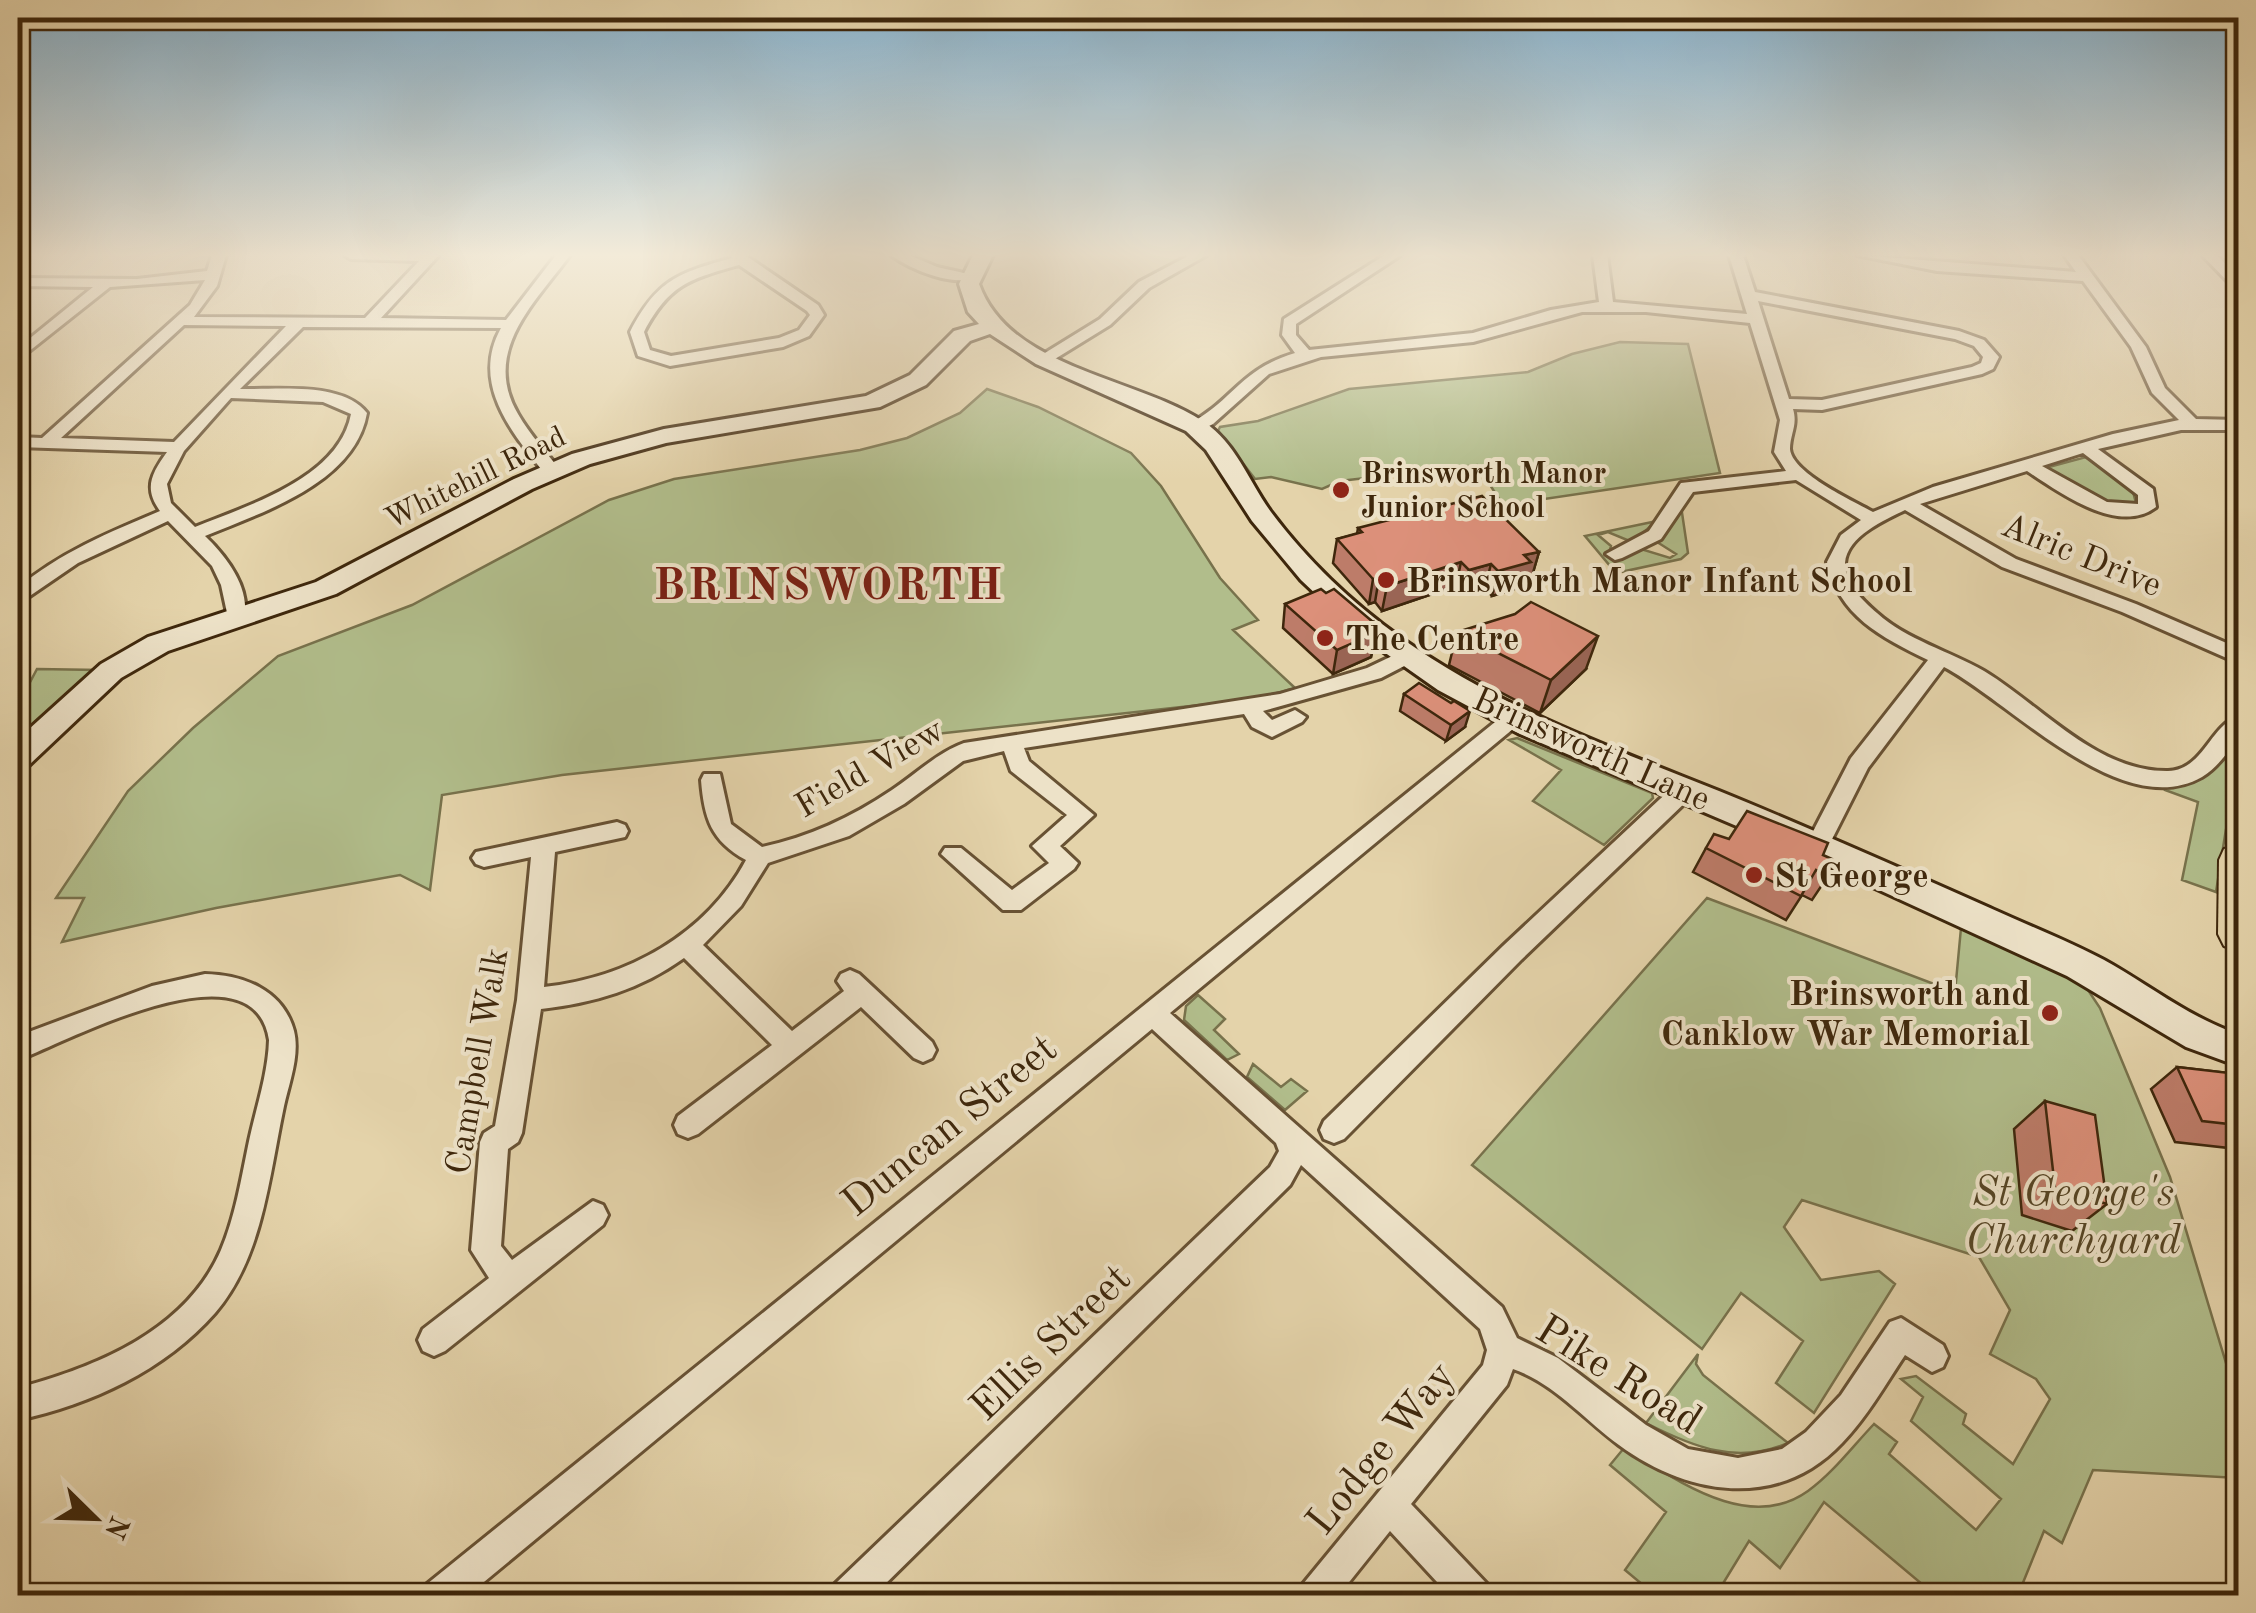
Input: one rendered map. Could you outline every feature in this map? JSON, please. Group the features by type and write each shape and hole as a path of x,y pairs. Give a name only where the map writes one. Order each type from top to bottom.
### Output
{"main road":[{"path":"2238,860 2238,934"}],"street":[{"path":"18,355 48,330"},
{"path":"47,442 170,330"},
{"path":"236,618 230,575 171,513 157,489 162,469 178,446 291,330"},
{"path":"506,330 496,354 501,398 509,417 552,471"},
{"path":"638,330 643,353 661,360 683,360 783,342 807,330"},
{"name":"Whitehill Road","path":"18,756 69,706 133,657 326,588 552,471 650,440 872,402 918,380 962,336 981,330"},
{"name":"Brinsworth Lane","path":"993,330 1045,359 1195,426 1224,458 1259,514 1348,611 1407,656 1512,718 1594,756 1817,847 2080,965 2122,986 2178,1024 2238,1050"},
{"path":"1045,359 1092,330"},
{"path":"1289,330 1306,356"},
{"path":"1195,426 1218,415 1230,395 1251,377 1306,356 1468,339 1498,330"},
{"path":"1760,330 1784,404 1788,429 1782,454 1798,475 1873,519"},
{"path":"1784,404 1822,405 1988,366 1991,357 1986,348 1959,335 1934,330"},
{"path":"2126,330 2158,390 2192,424"},
{"path":"192,535 298,486 348,444 359,425 359,412 340,400 230,393"},
{"path":"2238,425 2192,424 2029,465 1905,502 1855,530 1840,548 1836,568 1843,591 1888,631 1984,681 2080,749 2126,770 2169,779 2198,772 2238,724"},
{"path":"18,442 178,446"},
{"path":"2029,465 2100,505 2126,510 2147,507 2147,493 2088,449"},
{"path":"1615,554 1654,535 1687,487 1798,475"},
{"name":"Alric Drive","path":"1905,502 2009,563 2130,608 2238,656"},
{"path":"18,598 90,547 171,513"},
{"name":"Field View","path":"760,856 790,851 841,831 914,786 948,756 1318,692 1374,673 1407,656"},
{"path":"1817,847 1858,764 1941,658"},
{"path":"1250,706 1259,722 1272,730 1295,718"},
{"name":"Duncan Street","path":"439,1596 1512,718"},
{"path":"953,854 1012,903 1066,863 1044,846 1082,815 1019,765 1012,742"},
{"path":"530,1000 600,989 644,968 684,942 730,903 750,878 760,856 729,841 715,822 712,780"},
{"path":"1334,1130 1683,791"},
{"path":"484,858 617,832"},
{"name":"Campbell Walk","path":"509,1281 486,1250 494,1142 508,1133 530,1000 544,846"},
{"path":"684,942 791,1047"},
{"path":"18,1048 156,996 209,985 238,988 260,1000 274,1016 282,1038 256,1174 234,1254 223,1277 194,1313 155,1349 100,1380 18,1404"},
{"path":"688,1125 791,1047 856,987 924,1050"},
{"name":"Pike Road","path":"1151,1012 1491,1318 1500,1332 1503,1350 1541,1363 1643,1446 1705,1473 1737,1476 1791,1463 1819,1443 1901,1333 1932,1356"},
{"name":"Ellis Street","path":"847,1596 1280,1176 1293,1152 1289,1138"},
{"path":"434,1340 593,1215"},
{"name":"Lodge Way","path":"1314,1596 1496,1374 1503,1350"},
{"path":"1390,1506 1475,1596"}],"green space":[{"path":"1620,342 1688,344 1720,473 1503,505 1477,465 1340,481 1322,489 1271,477 1255,479 1218,431 1220,427 1258,421 1349,389 1528,372 1572,354"},
{"path":"987,389 1038,407 1131,453 1161,486 1220,578 1258,620 1233,630 1295,688 1254,699 562,775 442,795 430,890 400,875 216,908 62,942 84,898 56,898 128,791 193,728 278,656 412,605 609,500 674,479 860,450 907,438 960,413"},
{"path":"2086,457 2132,488 2136,503 2108,504 2045,468"},
{"path":"1681,506 1688,553 1681,559 1616,573 1585,536 1657,521 1632,542 1608,532 1598,535 1611,546 1609,553 1618,558 1641,549 1670,558 1676,554 1657,542"},
{"path":"37,669 98,670 18,736 18,705"},
{"path":"1517,738 1652,793 1653,798 1604,845 1533,801 1561,770 1509,740"},
{"path":"2238,739 2238,803 2226,829 2216,892 2182,880 2198,802 2165,790 2167,785 2200,778"},
{"name":"St George's Churchyard","path":"1707,898 1955,992 1961,928 2084,984 2100,1008 2170,1177 2238,1403 2238,1478 2093,1470 2062,1543 2044,1531 2018,1595 1935,1595 1824,1502 1780,1568 1749,1541 1716,1595 1655,1595 1625,1570 1666,1512 1610,1465 1624,1448 1689,1487 1737,1504 1761,1507 1785,1503 1808,1491 1874,1424 1897,1442 1889,1454 1976,1530 2001,1499 1911,1421 1923,1397 1901,1379 1916,1376 1966,1414 1963,1424 2013,1464 2050,1399 2036,1379 1990,1354 2010,1310 1979,1257 1802,1200 1784,1227 1821,1280 1879,1271 1895,1284 1814,1413 1776,1383 1803,1341 1741,1293 1702,1349 1472,1165"},
{"path":"1198,995 1225,1019 1214,1030 1239,1054 1227,1060 1184,1020 1186,1006"},
{"path":"1253,1064 1281,1087 1291,1079 1307,1091 1285,1110 1247,1077"},
{"path":"1698,1354 1696,1364 1703,1375 1788,1443 1751,1453 1733,1453 1698,1446 1646,1423"}],"building":[{"path":"1482,496 1539,552 1524,555 1531,562 1498,571 1491,564 1469,570 1461,562 1387,586 1379,578 1373,579 1337,539 1362,532 1358,528"},
{"path":"1321,589 1326,593 1334,589 1373,622 1367,625 1376,633 1337,650 1285,604"},
{"path":"1531,602 1598,636 1551,680 1457,632 1515,614"},
{"path":"1419,683 1470,711 1451,725 1404,694"},
{"path":"1747,811 1828,843 1823,855 1832,859 1828,876 1816,870 1801,896 1706,848 1714,834 1729,839"},
{"path":"2177,1067 2238,1074 2238,1125 2202,1121"},
{"path":"2045,1101 2095,1115 2107,1204 2055,1188"}],"place":[{"name":"Brinsworth Manor Junior School","path":"1341,490"},
{"name":"Brinsworth Manor Infant School","path":"1386,580"},
{"name":"The Centre","path":"1325,638"},
{"name":"St George","path":"1754,875"},
{"name":"Brinsworth and Canklow War Memorial","path":"2050,1013"}],"district":[{"name":"BRINSWORTH","path":"829,583"}]}
